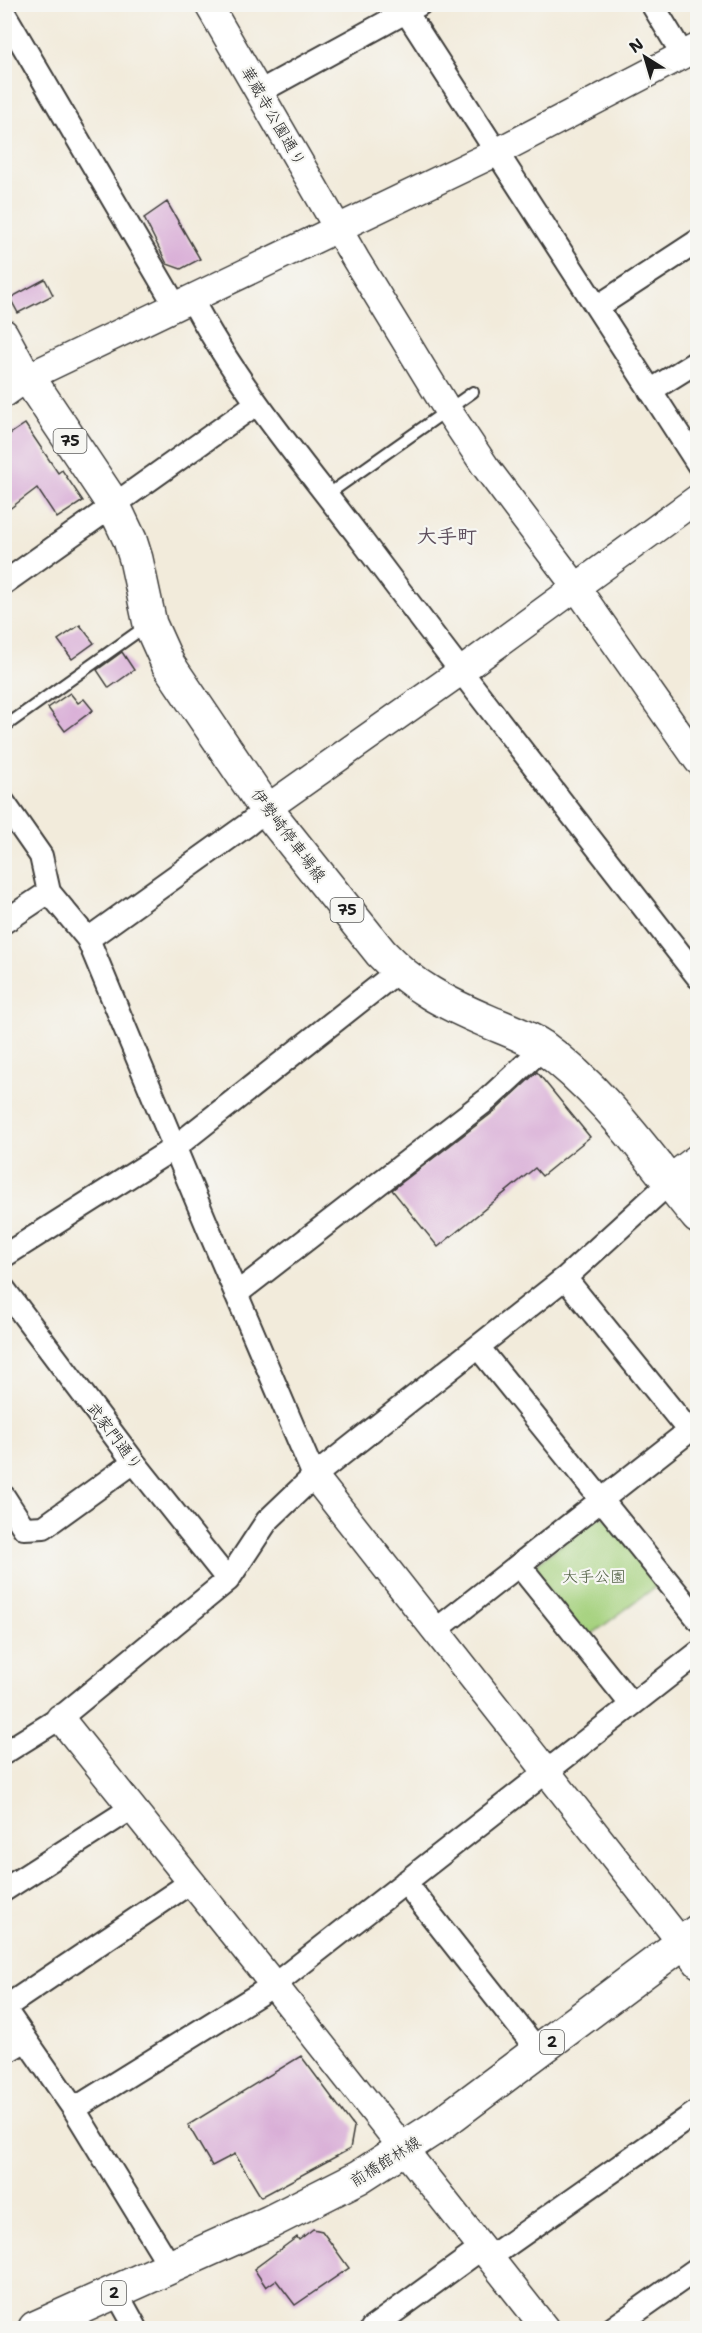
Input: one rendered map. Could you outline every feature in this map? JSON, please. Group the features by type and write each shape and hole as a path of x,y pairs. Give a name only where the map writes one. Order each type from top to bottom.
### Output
{"main road":[{"name":"伊勢崎停車場線","path":"16,385 113,504 124,524 136,559 150,624 168,664 266,809 381,953 398,971 422,989 529,1039 578,1076 613,1114 698,1217"},
{"path":"669,1183 698,1161"},
{"name":"前橋館林線","path":"35,2328 321,2198 405,2150 539,2052 692,1946"}],"street":[{"name":"華蔵寺公園通り","path":"208,4 447,409 485,466 576,587 696,757"},
{"path":"4,333 16,385 183,302 495,153 690,51 652,4"},
{"path":"259,92 409,7 495,153 698,464"},
{"path":"4,13 183,302 206,328 256,404 460,672 698,977"},
{"path":"597,307 698,241"},
{"path":"650,391 698,361"},
{"path":"4,583 256,404"},
{"path":"88,939 698,498"},
{"path":"4,802 41,856 49,892 88,939 174,1148 314,1476 546,1770 692,1946"},
{"path":"4,922 49,892"},
{"path":"4,1256 174,1148 398,971"},
{"path":"236,1294 488,1099 543,1048"},
{"path":"4,1753 60,1718 228,1580 267,1521 314,1476 565,1278 669,1183"},
{"path":"436,1630 693,1427 565,1278"},
{"name":"武家門通り","path":"4,1289 134,1462 228,1580"},
{"path":"478,1347 698,1619"},
{"path":"4,1497 24,1528 44,1527 134,1462"},
{"path":"519,1565 631,1704"},
{"path":"74,2109 274,1985 698,1653"},
{"path":"60,1718 405,2150 541,2327"},
{"path":"4,1890 132,1808"},
{"path":"171,2266 74,2109 4,2008 191,1882"},
{"path":"405,1882 539,2052"},
{"path":"4,2053 26,2040"},
{"path":"372,2328 698,2111"},
{"path":"612,2328 698,2268"},
{"path":"116,2292 136,2328"}],"lane":[{"path":"327,495 473,392"},
{"path":"4,726 137,630 150,624"}],"green space":[{"name":"大手公園","path":"598,1517 607,1518 659,1584 587,1638 533,1572 536,1564"}],"building":[{"path":"167,202 200,259 181,269 167,264 144,218"},
{"path":"45,279 53,295 18,313 10,298"},
{"path":"25,424 58,473 62,470 83,501 57,518 37,488 4,513 4,438"},
{"path":"80,625 94,643 72,659 58,640"},
{"path":"122,652 134,670 109,688 97,670"},
{"path":"70,693 78,703 84,699 93,710 65,731 48,708"},
{"path":"537,1072 590,1137 542,1176 535,1168 438,1247 392,1190 496,1110"},
{"path":"301,2056 354,2127 350,2149 261,2197 235,2154 212,2166 188,2125"},
{"path":"313,2229 322,2231 349,2268 295,2305 276,2280 266,2287 254,2269 297,2237 299,2240"}],"district":[{"name":"大手町","path":"447,536"}]}
